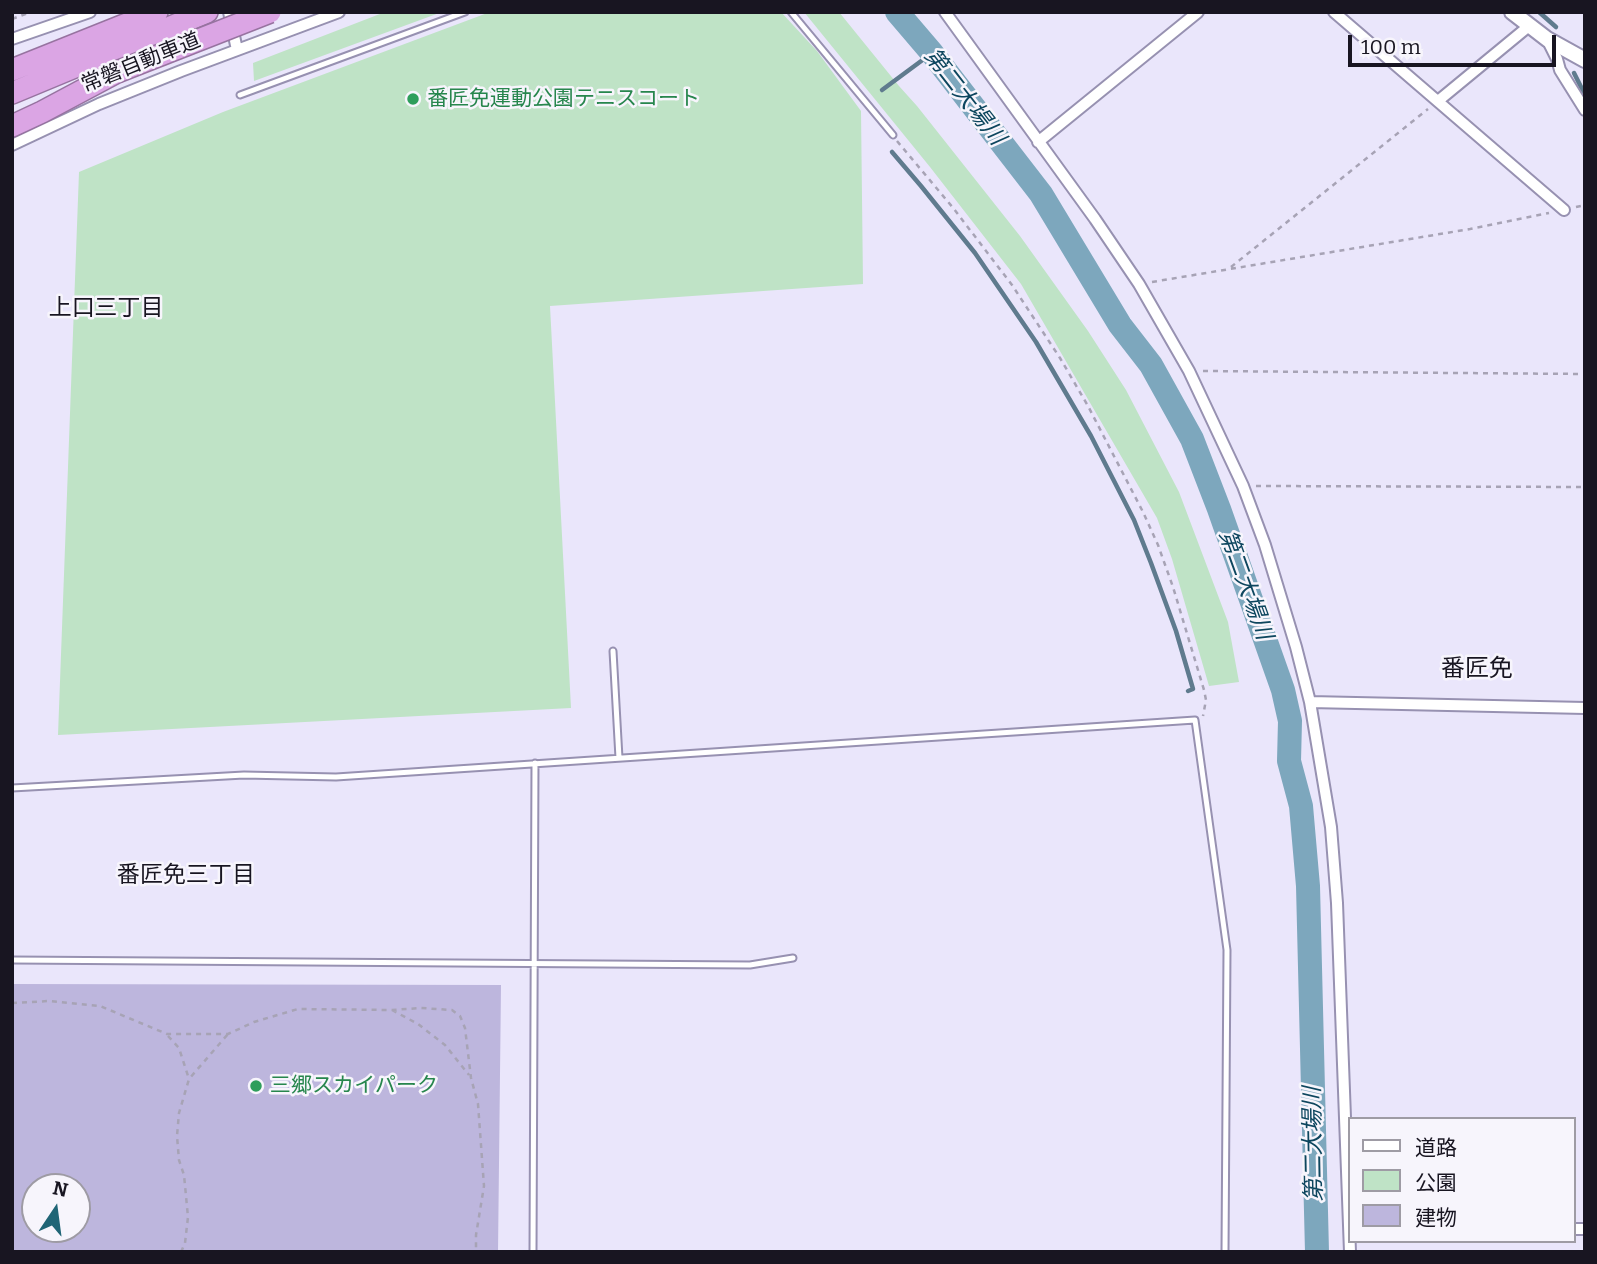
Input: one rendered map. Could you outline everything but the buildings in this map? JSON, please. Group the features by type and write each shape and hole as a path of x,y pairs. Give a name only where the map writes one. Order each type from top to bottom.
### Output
{"highway":[{"path":"12,70 157,12"},
{"name":"常磐自動車道","path":"12,93 207,12"},
{"name":"常磐自動車道","path":"12,115 270,12"},
{"path":"12,126 117,72"}],"street":[{"path":"12,38 90,12"},
{"path":"229,12 237,50"},
{"path":"12,145 99,104 339,12"},
{"path":"945,12 1139,284 1189,371 1243,486 1276,579 1310,702 1331,827 1337,903 1348,1177"},
{"path":"1038,142 1198,12"},
{"path":"1334,12 1564,210"},
{"path":"1512,12 1547,39 1585,60"},
{"path":"1438,101 1529,26"},
{"path":"1547,39 1560,69 1585,110"},
{"path":"1310,702 1585,708"}],"lane":[{"path":"240,95 465,12"},
{"path":"791,12 894,135"},
{"path":"614,651 618,758"},
{"path":"12,788 244,775 336,777 1195,720 1227,950 1225,1252"},
{"path":"533,1252 535,763"},
{"path":"12,960 750,965 793,958"}],"path":[{"path":"12,19 32,12"},
{"path":"1228,269 1438,101"},
{"path":"894,135 1012,285 1088,406 1158,545 1206,699 1203,720"},
{"path":"1139,284 1470,229 1564,210"},
{"path":"1189,371 1585,374"},
{"path":"1243,486 1585,487"},
{"path":"12,1003 49,1001 100,1006 167,1034 228,1034"},
{"path":"181,1252 185,1243 188,1217 184,1175 179,1160 179,1113 189,1079 228,1034 254,1021 298,1009 421,1008 452,1010 460,1016 465,1028 471,1078 478,1104 484,1186 476,1252"},
{"path":"392,1010 418,1024 444,1045 471,1078"},
{"path":"167,1034 179,1048 189,1079"}],"green space":[{"path":"385,12 442,12 254,81 253,63"},
{"path":"490,12 781,12 817,51 861,111 863,284 550,306 571,708 58,735 79,172 223,112"},
{"path":"804,12 839,12 1020,236 1088,331 1126,390 1179,492 1228,622 1239,682 1209,686 1172,559 1157,518 1021,284"}],"waterway":[{"name":"第二大場川","path":"897,12 1041,194 1120,325 1151,365 1192,439 1283,690 1290,721 1289,761 1301,806 1308,886 1317,1252"},
{"path":"1539,12 1556,27"},
{"path":"882,90 932,53"},
{"path":"1574,73 1585,95"},
{"path":"892,152 975,253 1036,342 1091,436 1134,520 1151,563 1176,631 1193,689 1188,691"}],"place":[{"name":"番匠免運動公園テニスコート","path":"413,99"},
{"name":"三郷スカイパーク","path":"256,1086"}],"district":[{"name":"上口三丁目","path":"106,309"},
{"name":"番匠免","path":"1477,669"},
{"name":"番匠免三丁目","path":"186,876"}]}
